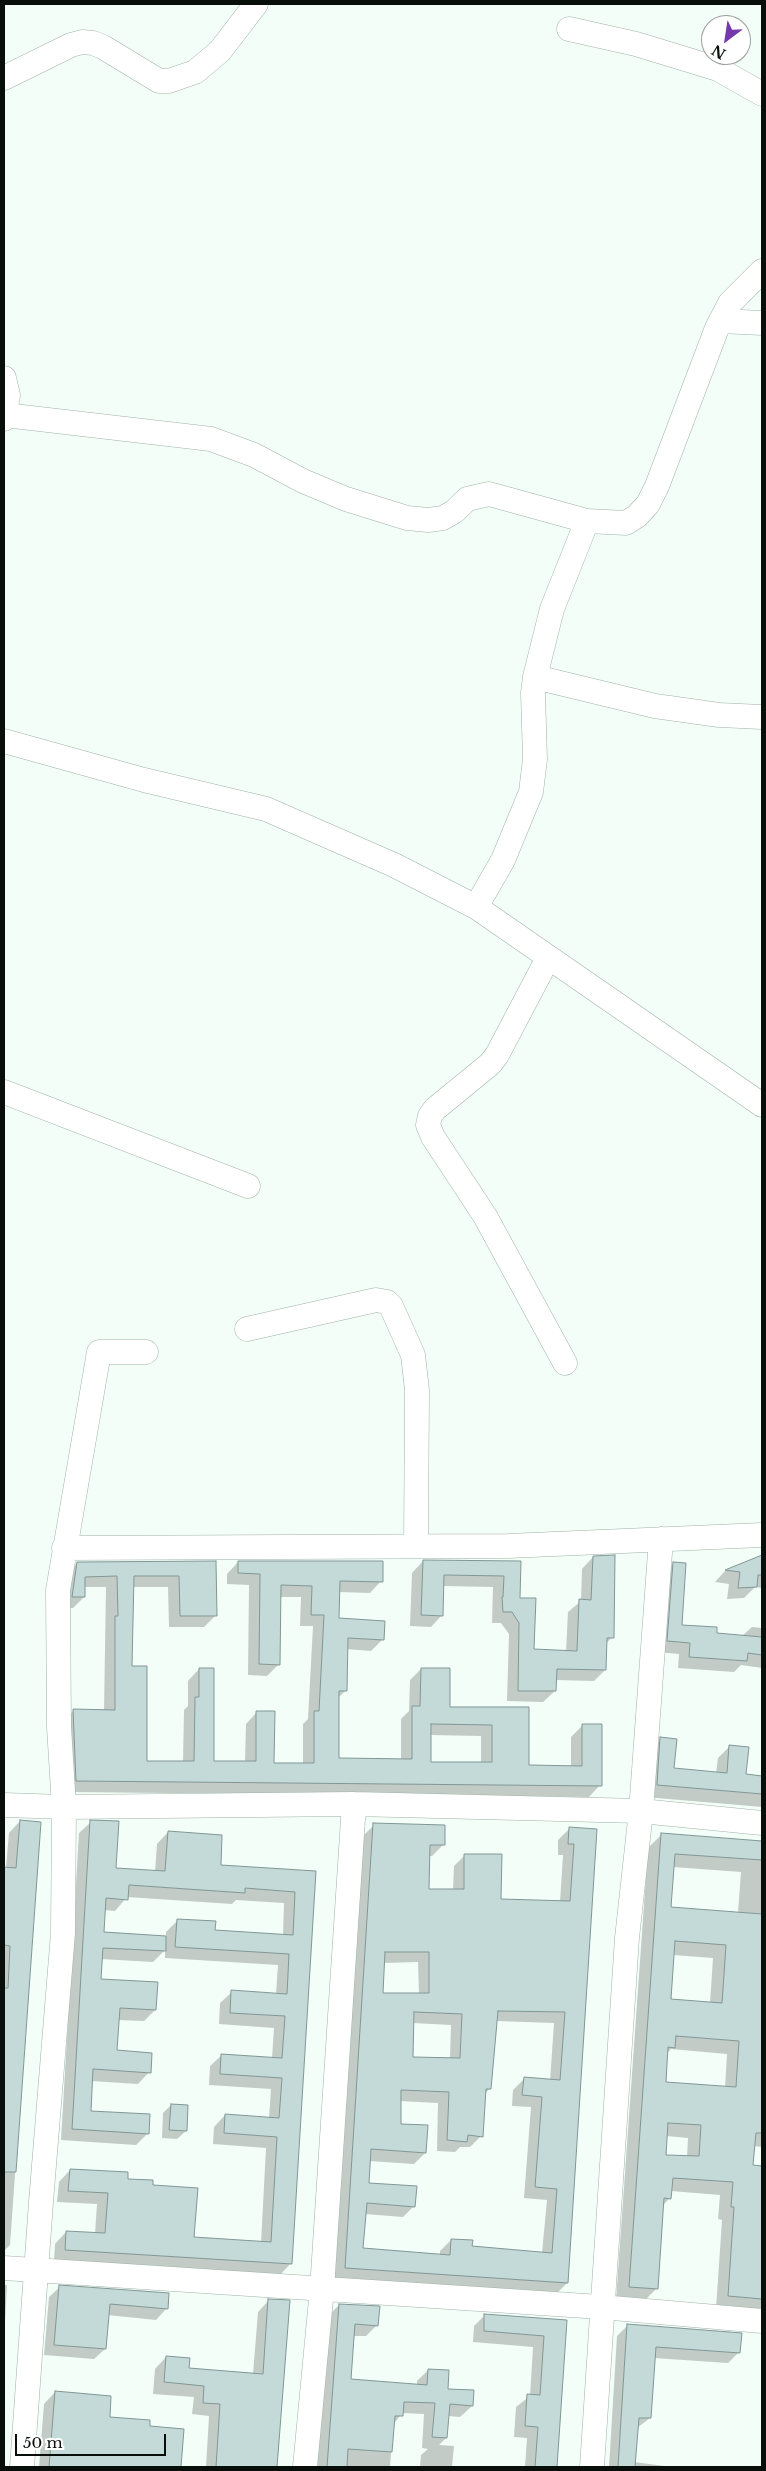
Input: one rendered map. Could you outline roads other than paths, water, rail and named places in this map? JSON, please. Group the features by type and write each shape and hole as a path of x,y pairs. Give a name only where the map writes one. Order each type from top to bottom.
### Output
{"street":[{"path":"4,78 71,45 82,42 93,43 103,47 159,81 169,81 195,72 220,51 256,4"},
{"path":"569,29 636,44 718,69 762,94"},
{"path":"4,378 8,395 4,417 211,440 254,455 303,481 346,499 407,518 428,520 443,518 455,511 467,500 489,494 587,521 626,522 637,516 648,504 720,321 730,303 762,271"},
{"path":"720,321 762,323"},
{"path":"476,908 503,860 531,792 535,759 534,677 552,609 587,521"},
{"path":"534,677 655,706 719,715 762,717"},
{"path":"4,741 144,780 266,809 394,865 476,908 762,1105"},
{"path":"548,958 497,1055 490,1064 435,1109 430,1116 428,1125 433,1137 485,1216 564,1363"},
{"path":"4,1092 248,1186"},
{"path":"248,1329 376,1300 387,1302 392,1306 412,1355 417,1390 416,1545"},
{"path":"22,2467 63,1933 64,1807 59,1727 58,1590 99,1352 146,1352"},
{"path":"64,1548 508,1546 762,1535"},
{"path":"592,2467 601,2307 627,1938 641,1811 661,1539"},
{"path":"306,2467 322,2289 354,1804"},
{"path":"4,1805 64,1807 354,1804 641,1811 762,1823"},
{"path":"4,2268 601,2307 762,2321"}]}
